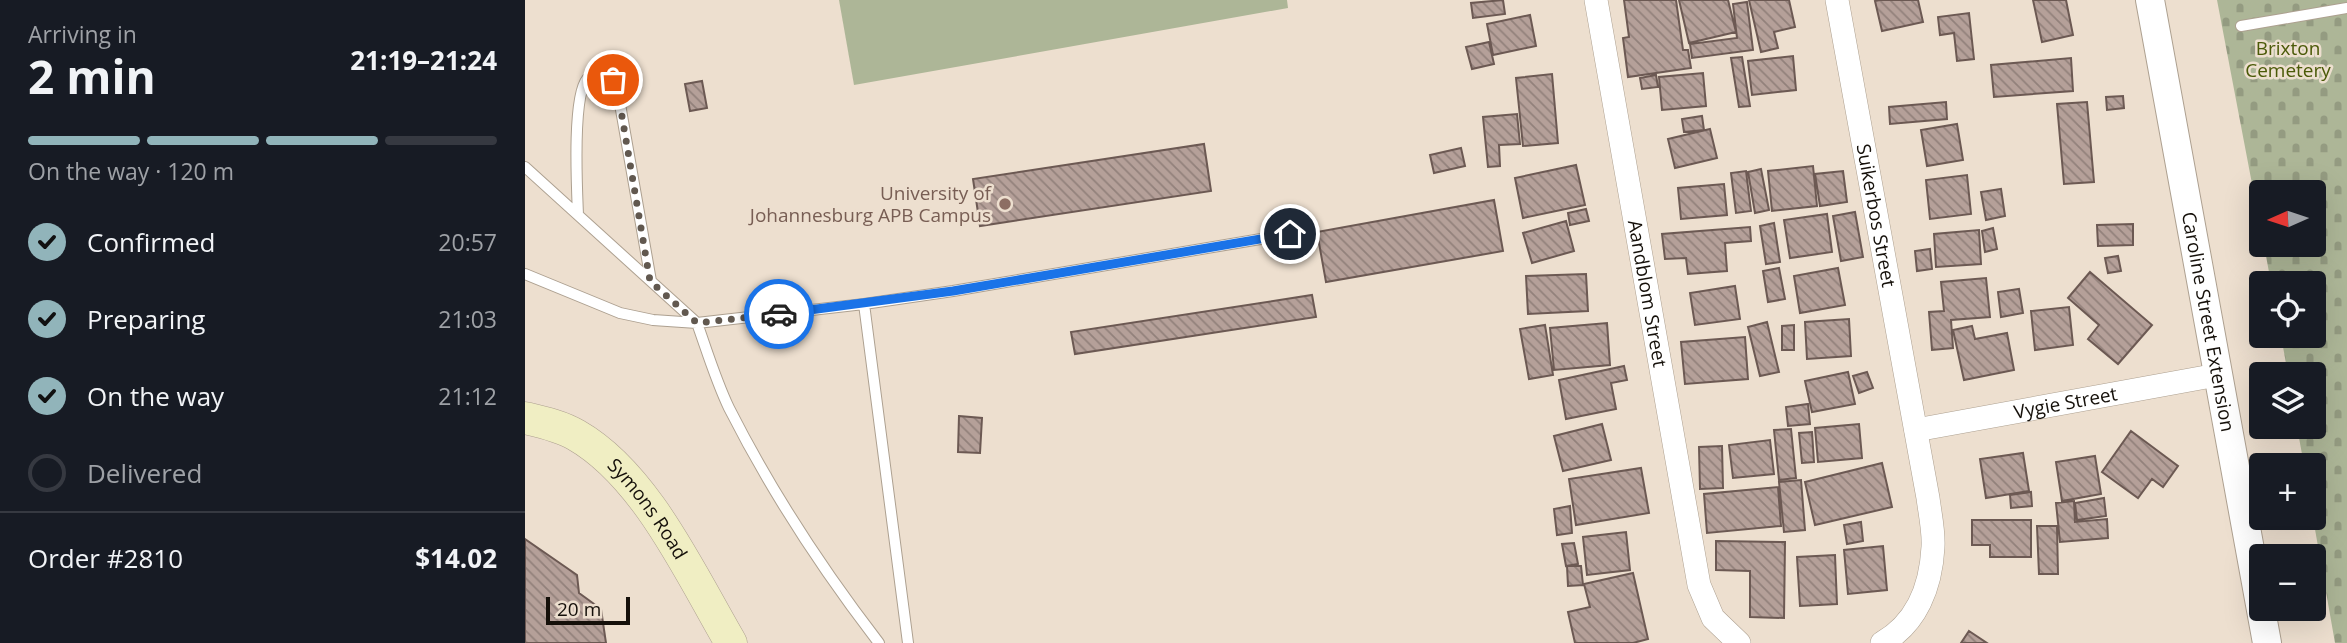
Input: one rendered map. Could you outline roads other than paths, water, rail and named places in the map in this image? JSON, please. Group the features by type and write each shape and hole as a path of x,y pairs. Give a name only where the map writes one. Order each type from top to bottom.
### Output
{"main road":[{"name":"Symons Road","path":"525,418 573,433 613,463 635,488 664,530 731,643"}],"street":[{"name":"Aandblom Street","path":"1596,0 1699,585 1713,618 1738,643"},
{"name":"Suikerbos Street","path":"1837,0 1916,430 1934,545 1928,584 1914,615 1882,643"},
{"name":"Caroline Street Extension","path":"2150,0 2267,643"},
{"name":"Vygie Street","path":"1916,430 2217,375"}],"lane":[{"path":"2241,26 2347,8"},
{"path":"578,215 578,121 581,96 587,79 597,73 607,74 617,87 650,281"},
{"path":"525,167 697,323 728,406 779,500 847,602 879,643"},
{"path":"525,274 620,313 653,320 697,323 864,304 1290,234"},
{"path":"864,304 908,643"}],"place":[{"name":"University of Johannesburg APB Campus","path":"1005,204"}],"park label":[{"name":"Brixton Cemetery","path":"2288,59"}]}
